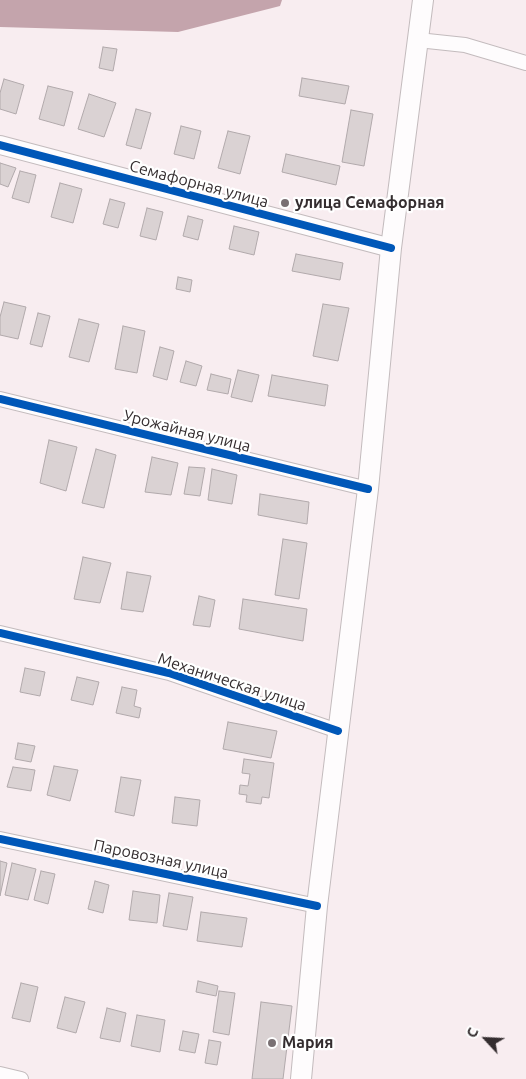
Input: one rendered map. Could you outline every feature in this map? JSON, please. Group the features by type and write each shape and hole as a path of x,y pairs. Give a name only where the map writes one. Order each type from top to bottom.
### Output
{"main road":[{"path":"301,1079 317,906 368,489 391,248 423,0"}],"street":[{"path":"418,40 465,45 526,63"},
{"name":"Семафорная улица","path":"0,145 391,248"},
{"name":"Урожайная улица","path":"0,399 368,489"},
{"name":"Механическая улица","path":"0,633 169,674 338,731"},
{"name":"Паровозная улица","path":"0,839 317,906"},
{"path":"0,1074 21,1079"}],"shaded area":[{"path":"0,0 282,0 280,6 178,32 0,27"}],"building":[{"path":"103,47 117,49 113,71 99,68"},
{"path":"302,78 349,86 345,104 299,96"},
{"path":"4,79 24,85 16,114 0,109 0,93"},
{"path":"48,86 73,92 64,126 39,119"},
{"path":"89,94 116,103 104,137 78,129"},
{"path":"136,109 151,113 141,149 126,145"},
{"path":"351,110 373,114 364,166 342,162"},
{"path":"181,126 201,131 194,159 174,154"},
{"path":"228,131 250,136 240,174 218,168"},
{"path":"286,154 340,166 336,185 282,172"},
{"path":"0,163 16,168 8,187 0,184"},
{"path":"20,171 36,175 29,203 12,198"},
{"path":"60,183 82,189 73,223 51,217"},
{"path":"110,199 125,203 118,228 103,224"},
{"path":"147,208 163,212 156,240 140,236"},
{"path":"188,216 203,220 198,240 183,236"},
{"path":"234,226 259,232 254,255 229,249"},
{"path":"296,254 343,263 340,280 292,271"},
{"path":"178,277 192,280 190,292 176,289"},
{"path":"4,302 26,307 18,339 0,335 0,317"},
{"path":"323,304 349,308 338,361 313,356"},
{"path":"38,313 50,316 42,347 30,344"},
{"path":"79,319 99,324 89,362 69,357"},
{"path":"123,326 145,331 137,373 115,369"},
{"path":"160,347 174,351 167,380 153,376"},
{"path":"186,361 202,366 196,386 180,382"},
{"path":"238,370 259,375 252,402 231,397"},
{"path":"211,374 231,379 228,394 207,390"},
{"path":"272,375 328,385 325,406 268,396"},
{"path":"49,440 77,447 66,491 40,483"},
{"path":"96,449 116,455 104,508 82,503"},
{"path":"152,457 178,463 171,495 145,492"},
{"path":"189,467 205,468 200,496 184,494"},
{"path":"212,469 237,475 232,504 208,500"},
{"path":"260,494 309,502 307,524 258,515"},
{"path":"283,539 307,543 299,599 275,595"},
{"path":"83,557 111,563 100,603 74,599"},
{"path":"127,572 151,576 143,612 121,609"},
{"path":"199,596 215,600 210,627 193,625"},
{"path":"243,599 307,609 303,641 239,629"},
{"path":"25,668 45,672 40,696 20,692"},
{"path":"77,677 99,682 93,705 71,700"},
{"path":"122,687 137,690 134,706 141,708 139,718 116,713"},
{"path":"228,722 277,731 271,758 223,749"},
{"path":"18,743 35,746 31,762 15,759"},
{"path":"244,759 274,763 269,798 262,797 261,804 246,802 247,795 239,794 240,785 248,786 250,774 242,773"},
{"path":"54,766 78,770 70,801 47,795"},
{"path":"13,767 35,770 31,791 7,787"},
{"path":"121,777 141,780 134,816 115,812"},
{"path":"175,797 200,800 197,826 172,823"},
{"path":"0,861 7,863 0,896"},
{"path":"12,863 36,869 28,900 5,895"},
{"path":"41,871 55,874 48,904 34,900"},
{"path":"95,881 109,885 103,913 88,909"},
{"path":"133,891 160,895 157,923 129,920"},
{"path":"169,893 193,897 187,930 163,926"},
{"path":"201,912 247,918 242,947 197,941"},
{"path":"198,981 218,986 216,996 196,992"},
{"path":"21,983 38,987 30,1022 12,1018"},
{"path":"219,991 235,993 229,1035 213,1032"},
{"path":"65,997 85,1002 76,1033 57,1028"},
{"name":"Мария","path":"261,1002 292,1006 283,1079 252,1079"},
{"path":"107,1008 126,1013 120,1042 100,1038"},
{"path":"137,1015 165,1020 160,1052 131,1046"},
{"path":"183,1031 199,1034 195,1053 179,1050"},
{"path":"209,1040 221,1042 217,1065 205,1063"}],"cycle path":[{"path":"0,145 391,248"},
{"path":"0,399 368,489"},
{"path":"0,633 169,673 338,731"},
{"path":"0,839 317,906"}],"place":[{"name":"улица Семафорная","path":"285,203"},
{"name":"Мария","path":"272,1043"}]}
